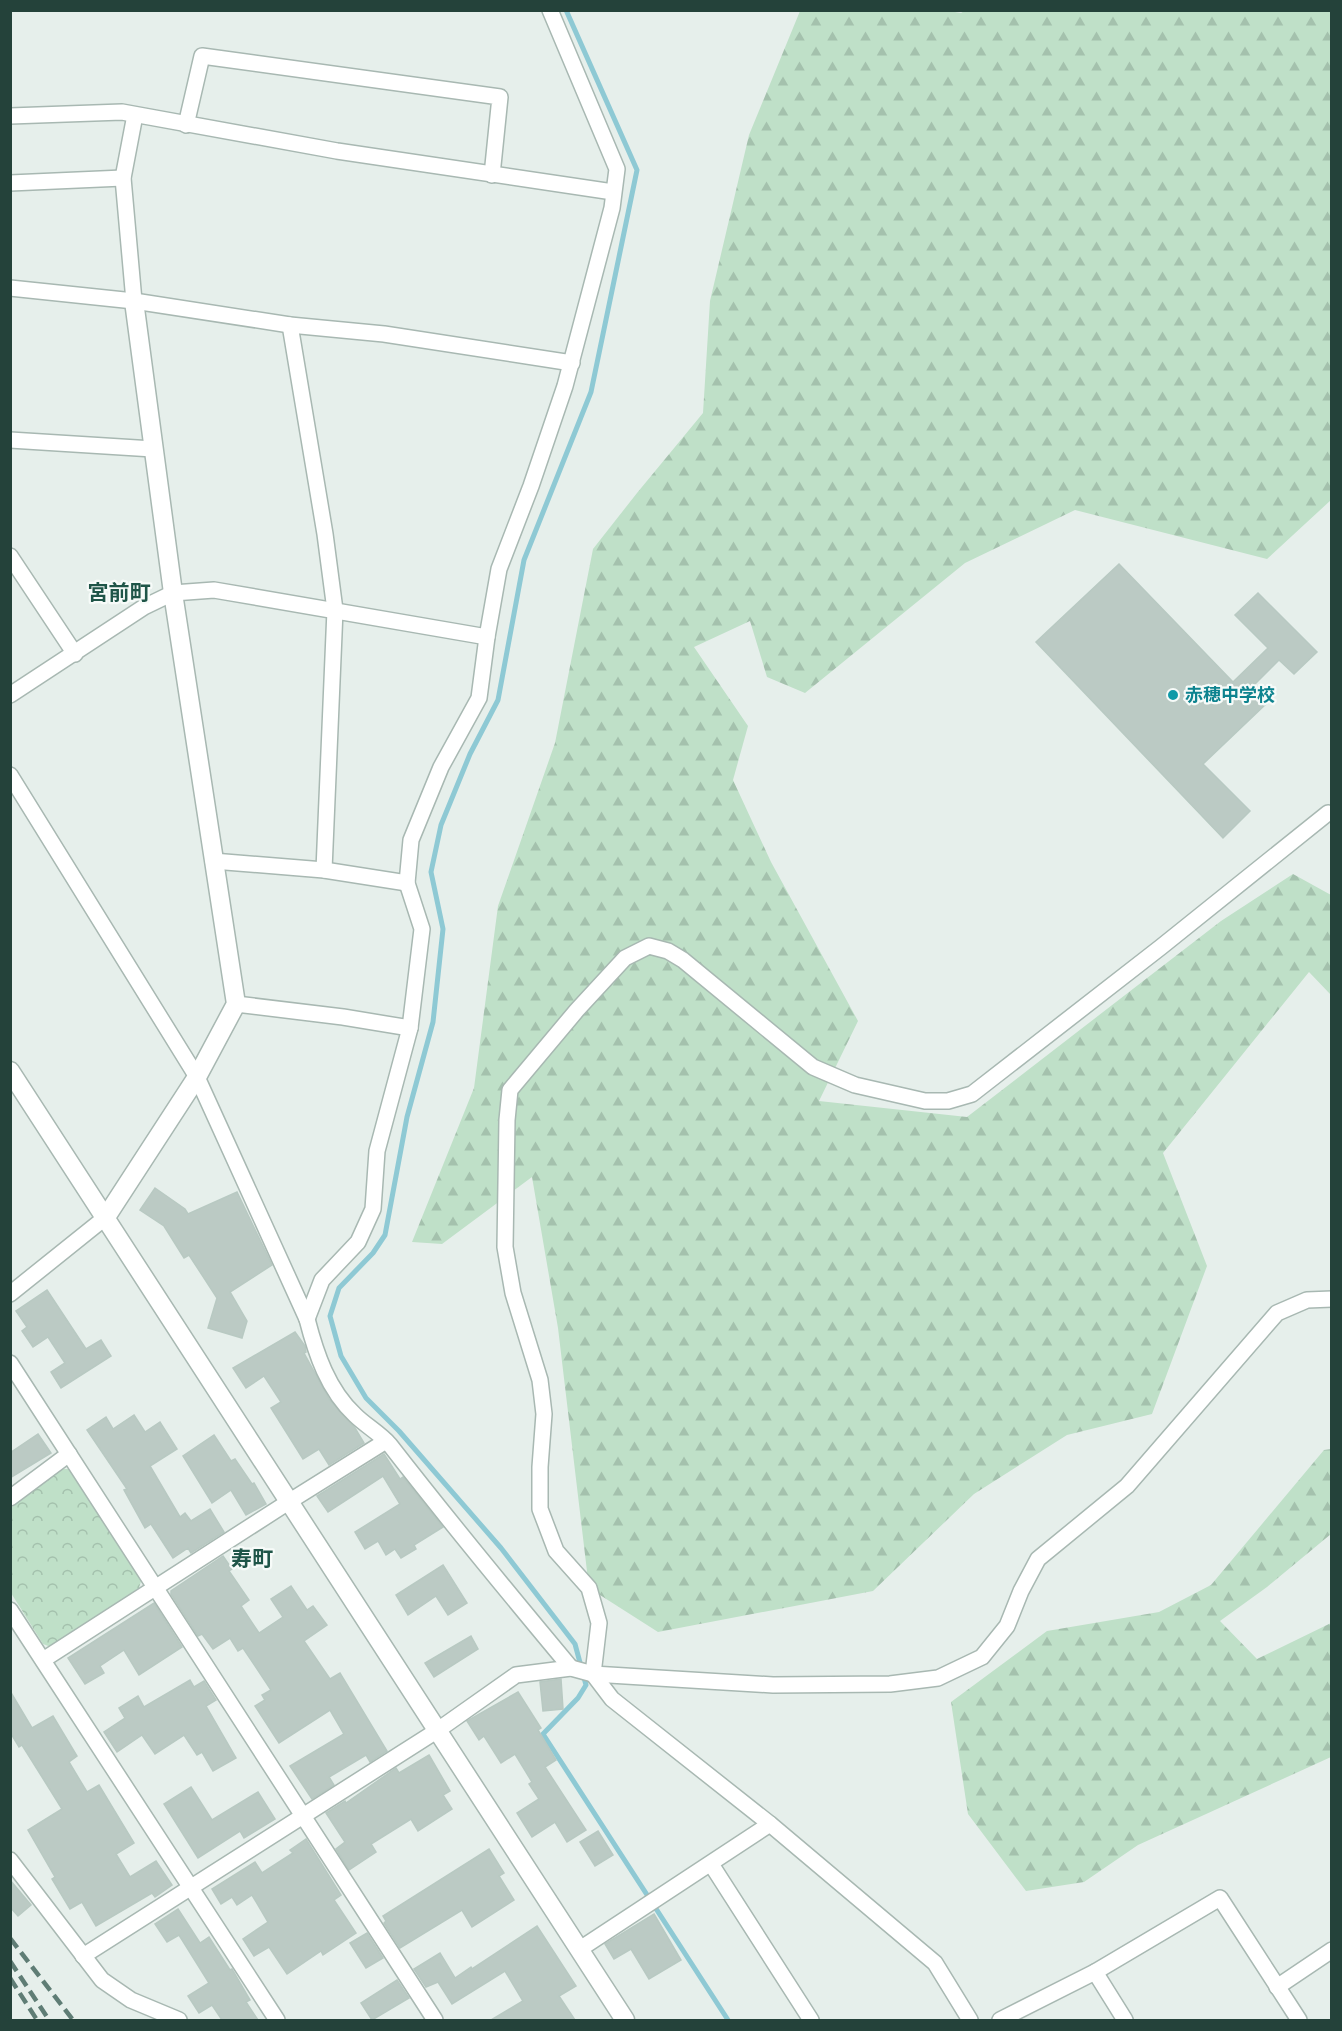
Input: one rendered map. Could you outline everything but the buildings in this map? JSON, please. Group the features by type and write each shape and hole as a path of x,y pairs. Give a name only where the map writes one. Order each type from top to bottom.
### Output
{"street":[{"path":"307,1319 321,1280 358,1242 373,1209 377,1151 410,1028 422,929 407,883 411,840 441,767 479,698 499,569 535,475 572,363 612,208 617,169 550,10"},
{"path":"186,124 202,56 500,97 492,175"},
{"path":"10,116 122,112 337,151 613,192"},
{"path":"10,1294 106,1217 197,1077 236,1004 173,593 134,300 123,178 135,115"},
{"path":"10,183 123,178"},
{"path":"10,288 134,300 290,324 384,334 572,363"},
{"path":"290,324 335,609 324,870"},
{"path":"10,440 153,449"},
{"path":"10,556 75,654"},
{"path":"10,695 144,607 173,593 214,590 335,609 487,637"},
{"path":"10,775 197,1077 307,1319 316,1353 331,1384 354,1414 386,1441 442,1513 571,1668"},
{"path":"970,2020 935,1964 770,1824 612,1699 593,1674 599,1623 589,1588 556,1551 540,1509 544,1414 540,1380 513,1293 505,1247 507,1120 510,1090 577,1010 625,958 649,946 668,951 683,960 813,1067 855,1085 925,1101 948,1101 972,1094 1174,937 1328,813"},
{"path":"213,861 324,870 407,883"},
{"path":"236,1004 410,1028"},
{"path":"13,1082 106,1217 625,2020"},
{"path":"83,1956 438,1730 516,1675 571,1668 593,1674 773,1685 890,1684 938,1678 982,1657 1007,1626 1021,1591 1038,1559 1127,1486 1278,1313 1307,1300 1332,1299"},
{"path":"10,1363 435,2020"},
{"path":"43,1660 386,1441"},
{"path":"10,1498 69,1454"},
{"path":"10,1610 277,2020"},
{"path":"580,1949 770,1824"},
{"path":"10,1860 102,1980 131,2000 179,2020"},
{"path":"711,1864 811,2020"},
{"path":"1000,2020 1095,1972 1220,1898 1299,2020"},
{"path":"1277,1986 1332,1950"},
{"path":"1095,1972 1125,2020"}],"green space":[{"path":"943,10 961,13 966,10 1331,11 1331,500 1267,559 1075,510 965,563 805,693 767,677 750,621 694,647 748,726 733,780 771,862 858,1021 819,1101 967,1117 1221,921 1293,874 1331,895 1331,995 1309,972 1163,1153 1207,1266 1152,1414 1067,1435 974,1494 873,1591 658,1632 589,1588 558,1328 532,1177 442,1244 412,1242 474,1088 498,906 555,743 593,549 703,413 710,301 749,135 800,11"},
{"path":"1331,1449 1331,1534 1267,1587 1220,1621 1257,1659 1331,1623 1331,1757 1138,1845 1084,1882 1026,1891 968,1814 951,1702 1047,1631 1159,1612 1211,1585 1324,1450"},
{"path":"60,1469 71,1469 142,1578 139,1588 51,1647 43,1644 11,1593 11,1508"}],"waterway":[{"path":"566,10 637,170 591,392 524,560 498,700 470,754 441,825 431,872 443,929 433,1022 407,1117 385,1235 373,1253 339,1288 330,1316 341,1356 366,1398 399,1431 501,1548 575,1644 586,1685 578,1698 543,1734 728,2020"}],"railway":[{"path":"10,1938 73,2020"},
{"path":"10,1961 49,2020"},
{"path":"10,1978 37,2020"}],"place":[{"name":"赤穂中学校","path":"1173,695"}],"district":[{"name":"宮前町","path":"119,593"},
{"name":"寿町","path":"252,1559"}]}
